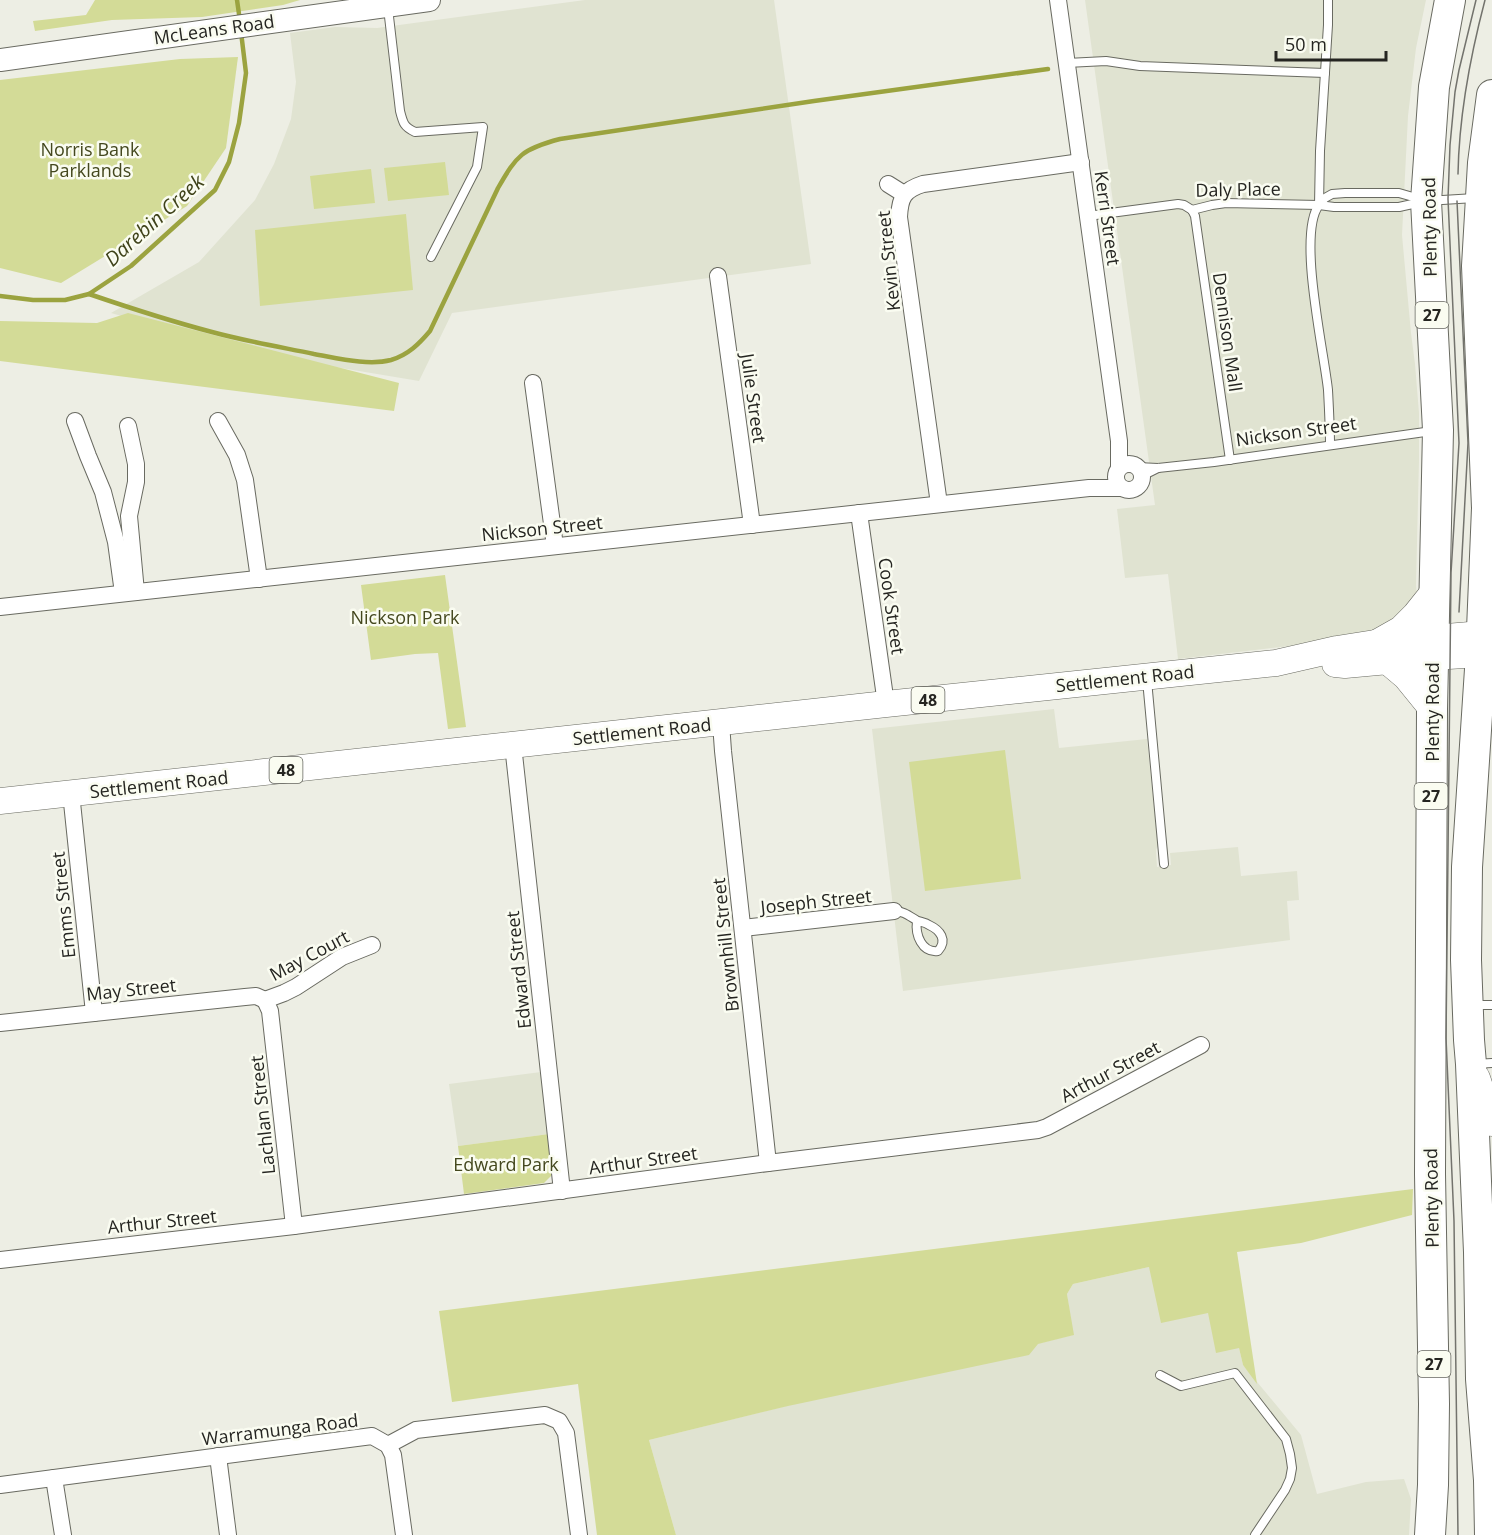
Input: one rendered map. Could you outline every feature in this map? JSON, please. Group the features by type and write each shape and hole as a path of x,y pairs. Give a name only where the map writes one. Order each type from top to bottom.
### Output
{"highway":[{"name":"Plenty Road","path":"1430,1535 1434,1404 1430,1184 1432,709 1438,430 1426,201 1434,87 1450,0"},
{"name":"27","path":"1490,1535 1489,1480 1481,1379 1479,1252 1484,1181 1480,1005 1466,960 1467,867 1487,644 1486,359 1477,266 1482,217 1483,163 1492,95"},
{"path":"1432,323 1443,280 1445,254 1454,249 1465,251 1477,266"},
{"path":"1430,1184 1484,1181"}],"main road":[{"path":"1432,709 1406,677 1381,652 1435,590"},
{"name":"Settlement Road","path":"0,801 1284,662 1346,665 1381,652 1487,644"},
{"path":"1482,1063 1482,1092 1492,1124"},
{"path":"1479,1252 1492,1222"}],"street":[{"name":"McLeans Road","path":"0,60 429,0"},
{"name":"Kerri Street","path":"1058,0 1119,441 1127,473"},
{"name":"Kevin Street","path":"939,504 899,204 904,194 923,184 1081,162"},
{"path":"888,184 904,194"},
{"name":"Julie Street","path":"718,276 752,525"},
{"path":"533,383 555,546"},
{"path":"75,421 104,492 130,593"},
{"path":"218,421 237,455 245,480 259,579"},
{"path":"128,426 136,464 136,482 129,516 130,593"},
{"name":"Nickson Street","path":"0,607 1089,488 1127,473"},
{"name":"Cook Street","path":"859,513 886,704"},
{"name":"Brownhill Street","path":"721,723 768,1163"},
{"name":"Edward Street","path":"513,745 562,1191"},
{"name":"Emms Street","path":"71,793 94,1013"},
{"name":"Joseph Street","path":"742,928 894,911"},
{"name":"May Court","path":"265,1000 296,987 342,957 372,945"},
{"name":"May Street","path":"0,1023 255,996 265,1000"},
{"name":"Lachlan Street","path":"265,1000 270,1011 294,1226"},
{"name":"Arthur Street","path":"0,1260 294,1226 768,1163 1038,1130 1201,1045"},
{"path":"404,1535 393,1455 388,1445 416,1430 544,1415 559,1421 566,1433 579,1535"},
{"name":"Warramunga Road","path":"0,1485 372,1436 388,1445"},
{"path":"218,1456 228,1535"},
{"path":"54,1478 63,1535"}],"lane":[{"path":"1328,0 1318,205 1311,229 1310,255 1328,391 1330,446"},
{"path":"387,6 399,111 403,123 415,132 483,127 477,167 430,257"},
{"path":"1067,63 1106,61 1140,66 1325,73"},
{"name":"Daly Place","path":"1318,205 1325,198 1345,192 1399,193 1482,217"},
{"name":"Daly Place","path":"1089,216 1178,204 1192,210 1226,203 1399,207 1426,201"},
{"name":"Dennison Mall","path":"1192,210 1195,216 1230,460"},
{"name":"Nickson Street","path":"1127,473 1438,430"},
{"path":"1146,676 1164,864"},
{"path":"894,911 910,915 917,921"},
{"path":"1160,1375 1181,1386 1235,1373 1286,1439 1292,1468 1290,1479 1258,1534"}],"shaded area":[{"path":"585,0 774,0 811,264 452,313 419,381 251,353 111,313 199,262 255,200 274,164 291,119 296,82 290,33 335,27 377,28"},
{"path":"1085,0 1426,0 1416,48 1408,116 1402,235 1419,413 1416,585 1418,609 1373,636 1178,659 1168,574 1125,578 1117,509 1155,505"},
{"path":"1054,709 1059,748 1147,739 1158,845 1157,867 1171,865 1170,853 1238,847 1241,876 1297,871 1299,900 1287,901 1290,940 903,991 872,729"},
{"path":"541,1072 549,1134 458,1146 449,1084"},
{"path":"1149,1267 1208,1313 1239,1348 1243,1365 1301,1435 1317,1494 1366,1482 1404,1479 1411,1499 1409,1535 676,1535 649,1440 1073,1335 1067,1294 1073,1284"}],"green space":[{"path":"95,0 300,0 283,5 202,17 112,20 35,31 33,21 86,15"},
{"name":"Norris Bank Parklands","path":"238,57 226,148 187,206 61,283 0,268 0,80 180,59"},
{"path":"445,162 449,195 388,201 384,168"},
{"path":"371,169 375,203 314,209 310,176"},
{"path":"406,214 413,290 260,306 255,230"},
{"path":"128,313 399,383 394,411 0,361 0,321 97,323"},
{"name":"Nickson Park","path":"445,575 466,727 448,729 438,653 371,660 361,585"},
{"path":"1005,750 1021,879 925,891 909,762"},
{"name":"Edward Park","path":"549,1134 554,1167 551,1176 544,1183 464,1194 458,1146"},
{"path":"1413,1189 1412,1215 1301,1243 1237,1252 1257,1384 1243,1365 1239,1348 1216,1353 1208,1313 1161,1323 1149,1267 1073,1284 1067,1294 1074,1335 1038,1344 1029,1355 788,1406 649,1440 676,1535 597,1535 578,1384 452,1402 439,1311"}],"waterway":[{"name":"Darebin Creek","path":"237,0 240,21"},
{"name":"Darebin Creek","path":"0,296 33,300 65,300 89,294 131,266 215,190 229,162 239,123 246,73 241,32"},
{"path":"89,294 181,323 250,341 353,361 391,360 413,348 430,331 498,188 516,161 537,146 560,139 1048,69"}],"tram line":[{"path":"1458,1535 1454,1221 1446,1038 1451,573 1459,443 1448,199 1455,92 1476,0"},
{"path":"1458,174 1466,86 1485,0"},
{"path":"1457,201 1468,443 1459,612"}]}
